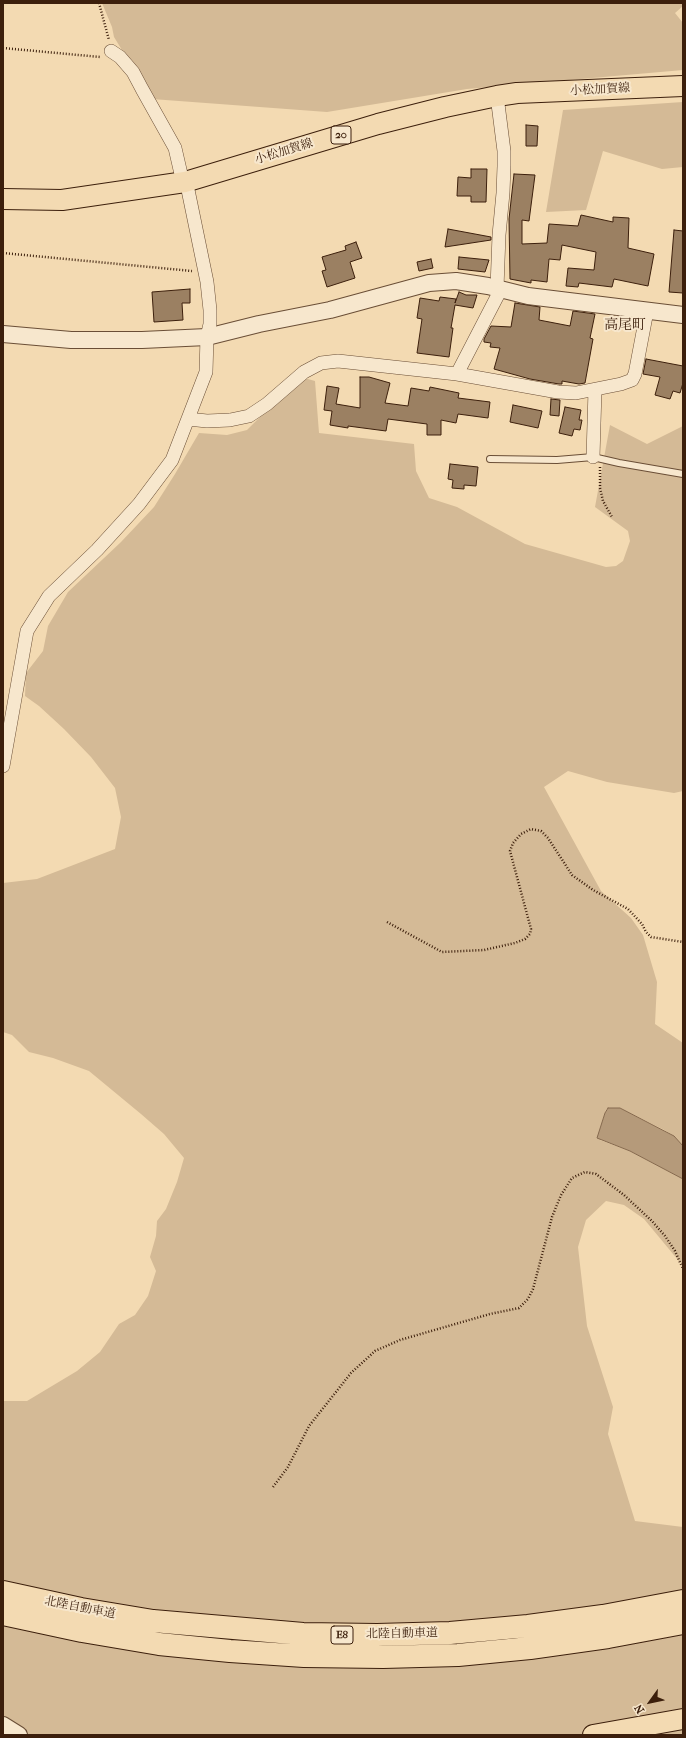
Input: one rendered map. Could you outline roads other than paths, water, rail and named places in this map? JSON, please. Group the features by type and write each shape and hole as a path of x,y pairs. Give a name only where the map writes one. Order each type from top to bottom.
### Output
{"highway":[{"name":"北陸自動車道","path":"3,1592 153,1622 311,1635 450,1633 528,1626 603,1616 683,1601"},
{"name":"北陸自動車道","path":"3,1614 82,1631 159,1644 304,1656 383,1657 458,1655 530,1648 608,1637 683,1623"}],"main road":[{"name":"小松加賀線","path":"3,199 62,200 185,182 378,124 445,107 497,96 517,93 683,86"},
{"path":"593,1735 683,1719"}],"street":[{"path":"3,766 27,630 49,596 97,550 143,498 172,460 206,372 207,337 210,324 210,310 194,219 175,148 133,72 120,57 111,51"},
{"path":"457,374 499,289 499,235 504,193 504,151 497,96"},
{"path":"3,334 71,340 142,340 207,337 259,324 330,310 429,283 456,281 528,296 564,299 683,315"},
{"path":"188,419 207,421 230,420 249,416 267,404 304,372 321,363 338,361 457,374 558,392 576,393 621,384 632,380 635,374 647,311"},
{"path":"595,390 597,458"},
{"path":"3,1724 19,1735"}],"lane":[{"path":"490,459 557,460 597,458 683,474"}],"district":[{"name":"高尾町","path":"625,326"}]}
